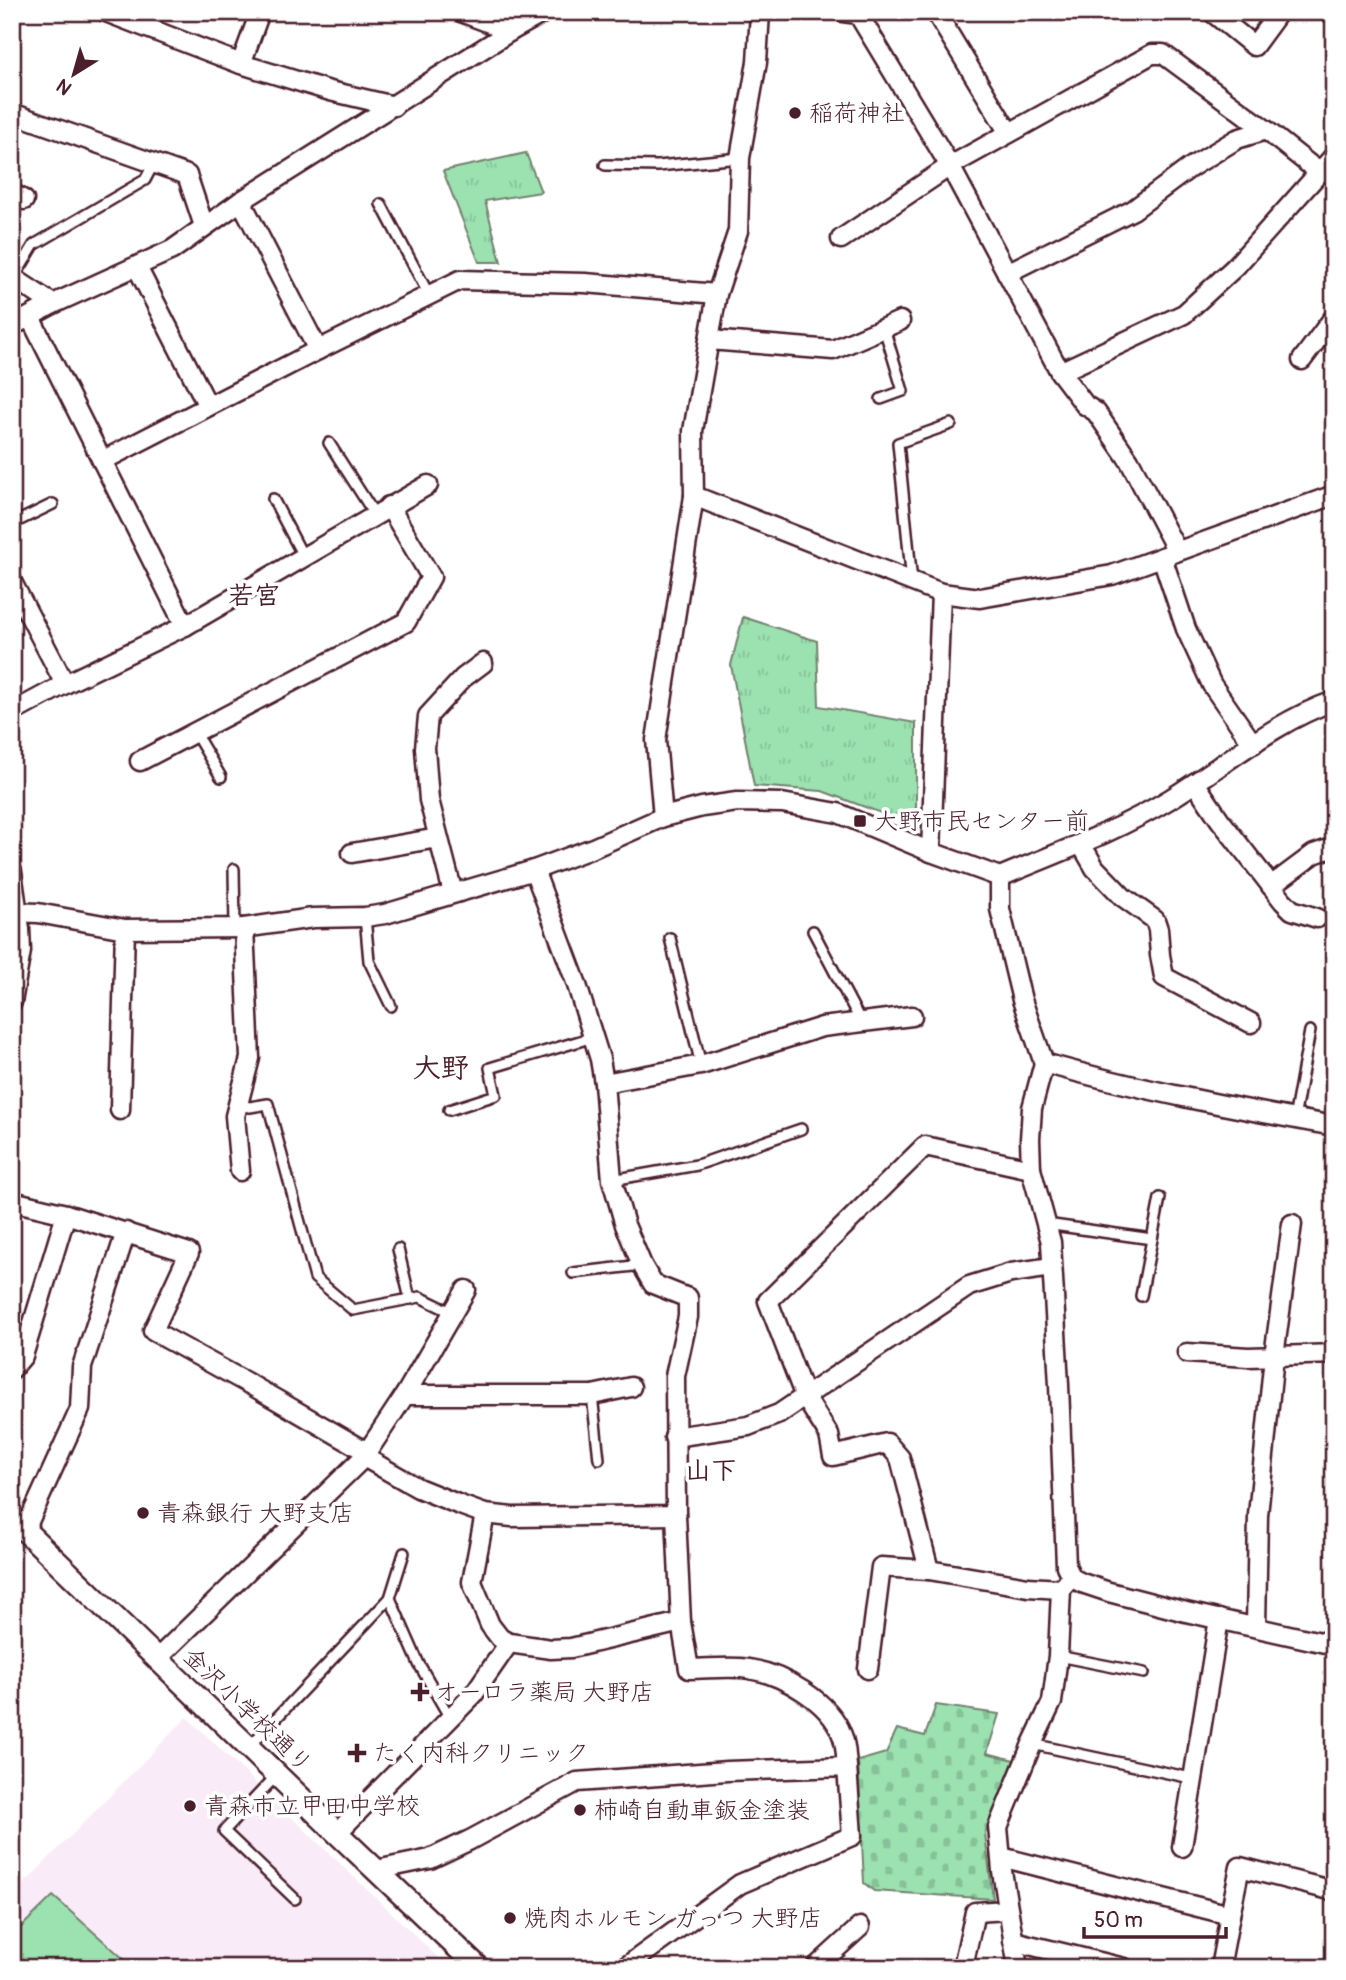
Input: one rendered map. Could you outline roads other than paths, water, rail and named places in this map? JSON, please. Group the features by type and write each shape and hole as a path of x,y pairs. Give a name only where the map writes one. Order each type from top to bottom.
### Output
{"street":[{"path":"106,12 241,64 330,91 394,106"},
{"path":"241,64 260,12"},
{"path":"461,12 511,31"},
{"path":"12,326 53,304 172,250 241,201 545,12"},
{"path":"663,817 656,740 694,496 693,431 717,294 738,231 740,158 757,62 760,12"},
{"path":"843,12 858,14 950,166 1060,372 1085,405 1096,412 1129,460 1170,554 1186,629 1212,685 1253,744"},
{"path":"938,12 1009,133"},
{"path":"1212,12 1254,46 1279,12"},
{"path":"841,239 950,166 1152,54 1163,54 1320,173"},
{"path":"12,113 187,175 204,226"},
{"path":"1007,273 1133,210 1191,167 1237,139 1266,130"},
{"path":"1060,372 1184,314 1235,267 1333,158"},
{"path":"241,201 318,350"},
{"path":"137,267 208,406"},
{"path":"13,277 53,304"},
{"path":"102,461 460,280 585,283 717,294"},
{"path":"30,317 185,626"},
{"path":"709,340 833,350 901,321"},
{"path":"1302,360 1331,321 1334,323"},
{"path":"12,715 65,684 185,626 428,485"},
{"path":"694,496 941,593 980,598 1112,575 1334,495"},
{"path":"140,761 406,622 431,577 382,511"},
{"path":"12,582 65,684"},
{"path":"931,852 941,593"},
{"path":"453,893 429,800 425,747 428,716 463,678 483,663"},
{"path":"15,912 38,913 125,929 239,928 313,918 385,914 534,870 663,817 737,802 782,803 838,813 931,852 1000,877 1130,821 1169,800 1287,722 1334,701"},
{"path":"1195,783 1220,820 1292,910 1317,918"},
{"path":"352,853 438,838"},
{"path":"1081,844 1095,868 1123,897 1155,920 1164,977 1251,1023"},
{"path":"1271,886 1314,855 1334,847"},
{"path":"534,870 576,982 593,1037 604,1083 611,1180 625,1225 653,1284 688,1298 688,1317 675,1376 674,1437 681,1622 689,1669 749,1669 792,1683 816,1699 832,1717 842,1735 847,1767 852,1836 740,1884 624,1968"},
{"path":"12,872 21,951 12,1002"},
{"path":"1000,877 1000,909 1022,1000 1044,1063 1032,1108 1031,1169 1051,1242 1066,1566 1052,1702 998,1827 1018,1968"},
{"path":"239,928 250,1058 235,1116 240,1171"},
{"path":"120,1110 125,929"},
{"path":"604,1083 701,1065 822,1027 912,1016"},
{"path":"1044,1063 1095,1078 1185,1098 1334,1126"},
{"path":"929,1570 900,1458 887,1443 833,1456 829,1435 805,1397 768,1301 925,1146 1031,1169"},
{"path":"12,1201 66,1214 189,1253 153,1331 251,1385 418,1488 485,1514 512,1517 676,1515"},
{"path":"12,1368 23,1356 66,1214"},
{"path":"1256,1627 1258,1515 1274,1356 1292,1224"},
{"path":"19,1524 80,1409 82,1367 125,1232"},
{"path":"674,1437 748,1426 779,1414 969,1286 1011,1273 1052,1267"},
{"path":"157,1658 365,1454 405,1395 466,1290"},
{"path":"1187,1353 1248,1357 1334,1354"},
{"path":"405,1395 592,1395 631,1387"},
{"path":"485,1514 472,1582 490,1625 500,1638 509,1643 571,1648 681,1622"},
{"name":"金沢小学校通り","path":"19,1524 479,1968"},
{"path":"868,1669 881,1567 929,1570 1028,1587 1082,1583 1109,1592 1334,1645"},
{"path":"1182,1847 1191,1778 1219,1619"},
{"path":"337,1833 473,1695 509,1643"},
{"path":"376,1870 430,1859 577,1782 727,1771 847,1767"},
{"path":"1001,1857 1230,1915"},
{"path":"1220,1968 1240,1867 1334,1891"},
{"path":"960,1968 964,1962 975,1912 1008,1910"},
{"path":"816,1968 860,1927"},
{"path":"1013,1941 1124,1968"}],"lane":[{"path":"605,165 659,166 740,158"},
{"path":"13,277 34,245 145,180 155,163"},
{"path":"381,204 429,295"},
{"path":"881,399 903,391 884,328"},
{"path":"912,582 898,443 951,424"},
{"path":"329,443 382,511"},
{"path":"273,499 304,558"},
{"path":"12,524 53,504"},
{"path":"195,733 221,777"},
{"path":"234,869 239,928"},
{"path":"365,917 369,961 391,1006"},
{"path":"813,931 861,1022"},
{"path":"670,938 701,1065"},
{"path":"1294,1119 1310,1031"},
{"path":"449,1111 496,1095 490,1068 593,1037"},
{"path":"238,1105 250,1107 268,1104 315,1278 353,1310 420,1297 453,1313"},
{"path":"611,1180 697,1165 800,1129"},
{"path":"1141,1296 1160,1198"},
{"path":"1045,1224 1152,1239"},
{"path":"398,1249 410,1299"},
{"path":"573,1273 642,1265"},
{"path":"592,1395 599,1459"},
{"path":"248,1747 390,1598 404,1553"},
{"path":"390,1598 419,1664 450,1718"},
{"path":"1058,1656 1144,1673"},
{"path":"1032,1744 1191,1778"},
{"path":"278,1775 224,1831 295,1899"}],"place":[{"name":"稲荷神社","path":"795,113"},
{"name":"大野市民センター前","path":"860,821"},
{"name":"青森銀行 大野支店","path":"143,1513"},
{"name":"オーロラ薬局 大野店","path":"420,1692"},
{"name":"たく内科クリニック","path":"357,1753"},
{"name":"青森市立甲田中学校","path":"190,1806"},
{"name":"柿崎自動車鈑金塗装","path":"580,1810"},
{"name":"焼肉ホルモン ガっつ 大野店","path":"510,1918"}],"district":[{"name":"若宮","path":"254,595"},
{"name":"大野","path":"441,1067"},
{"name":"山下","path":"711,1470"}]}
